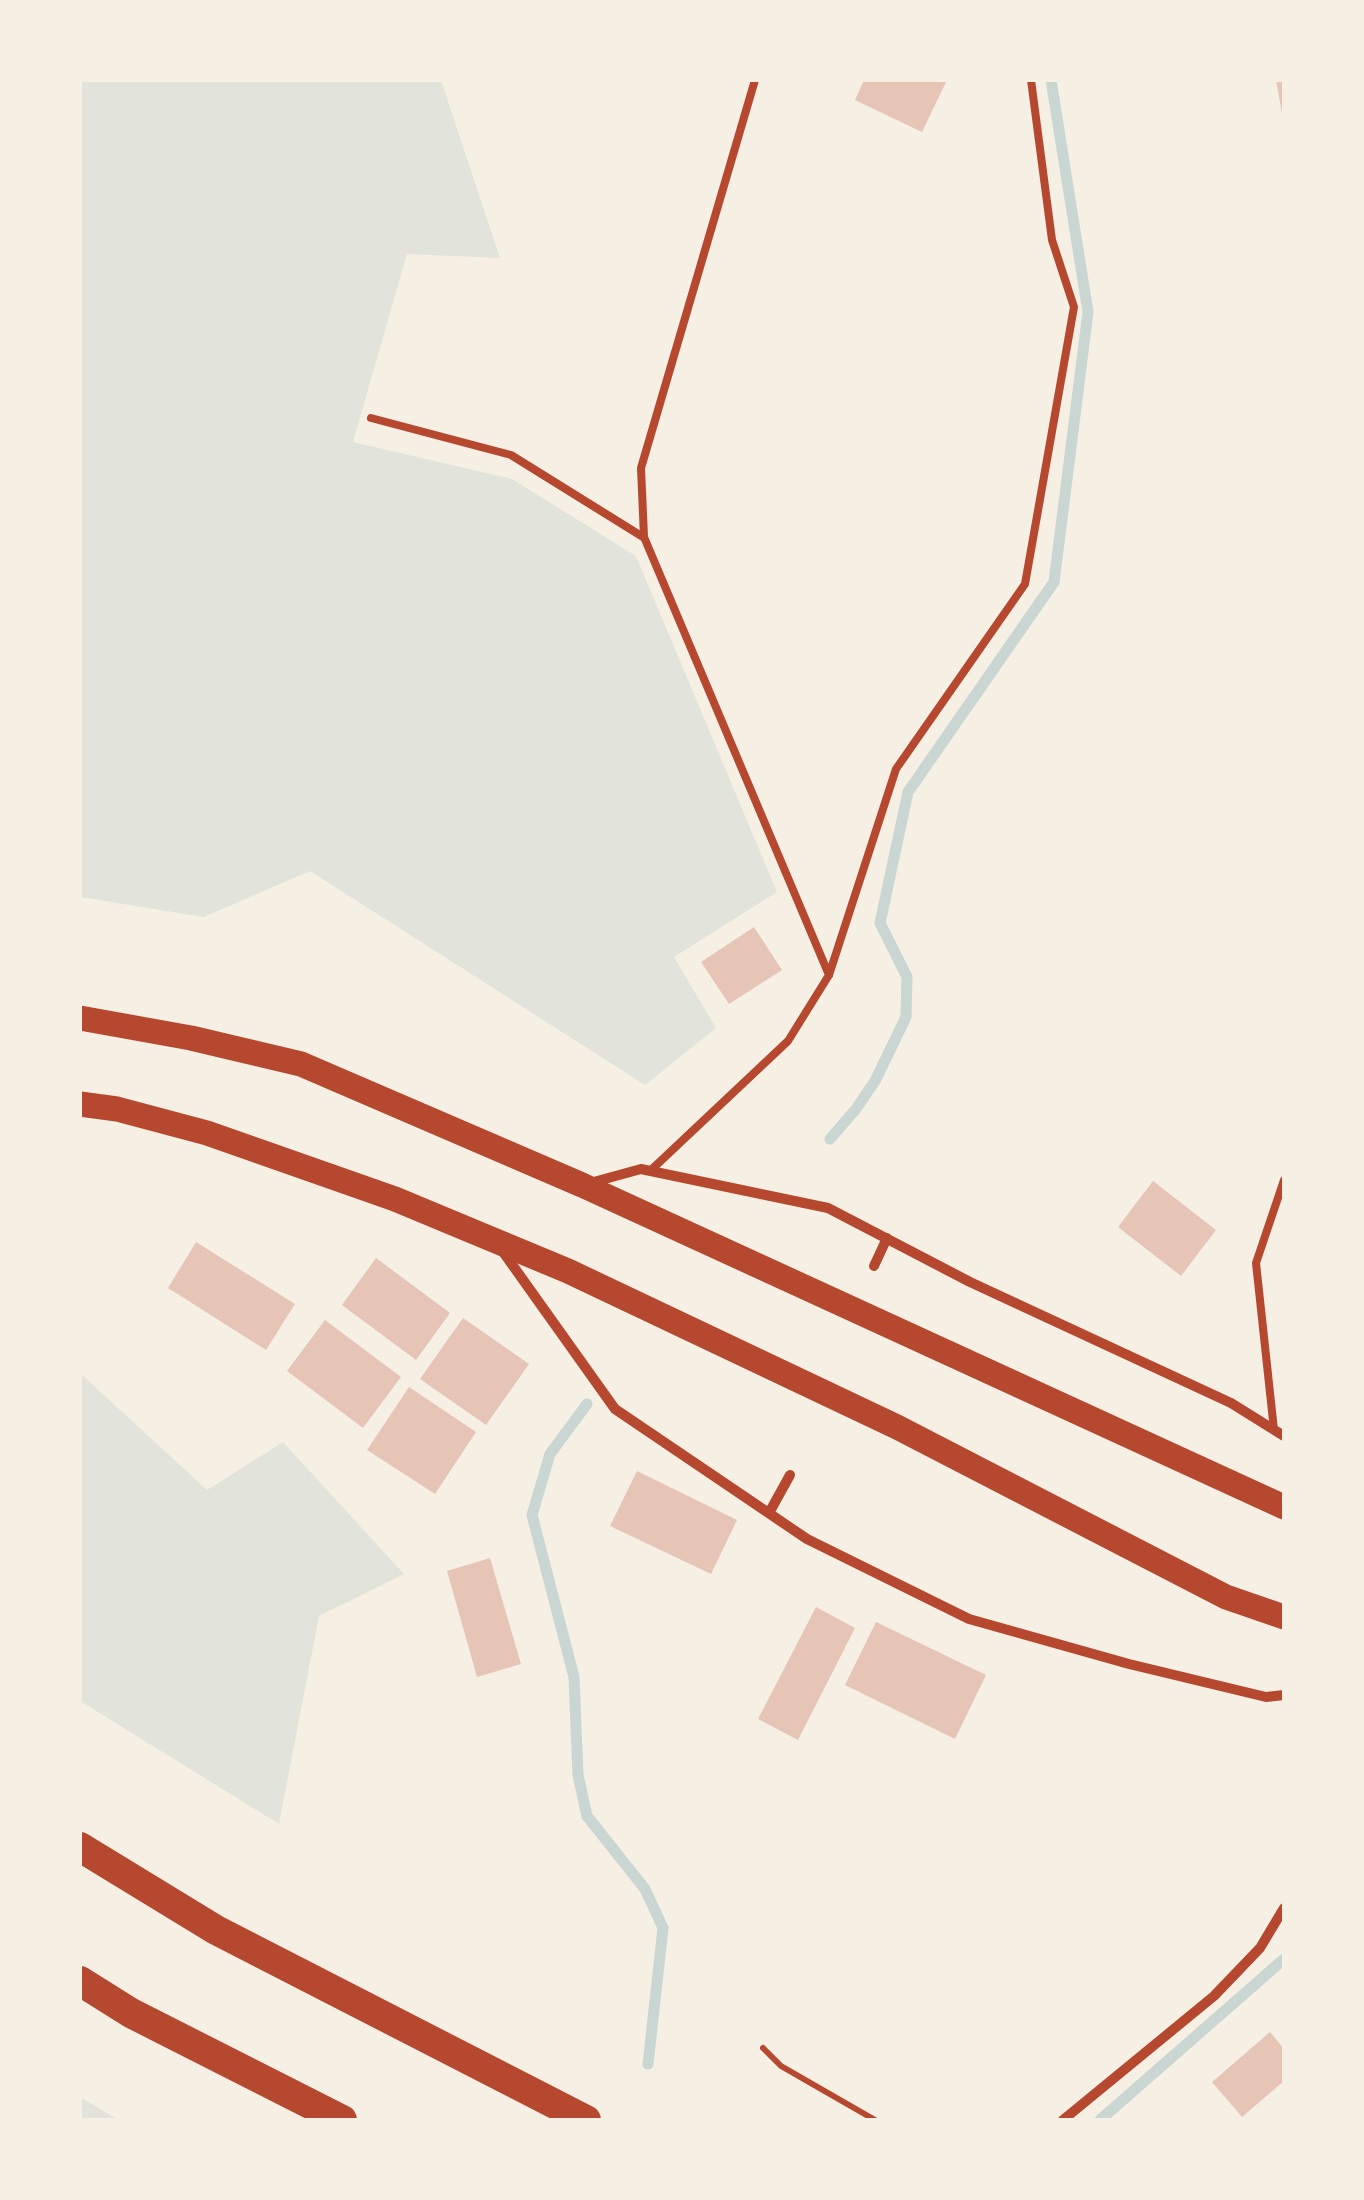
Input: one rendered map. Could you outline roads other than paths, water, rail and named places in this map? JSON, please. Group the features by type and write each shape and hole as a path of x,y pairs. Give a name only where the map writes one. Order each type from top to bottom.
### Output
{"highway":[{"path":"80,1847 216,1930 586,2120"},
{"path":"80,1981 131,2012 342,2120"}],"main road":[{"path":"80,1018 302,1064 582,1185 1284,1507"},
{"path":"80,1104 117,1109 207,1133 395,1198 568,1271 897,1427 1226,1597 1284,1617"}],"street":[{"path":"582,1185 641,1169 828,1208 987,1290 1232,1403 1279,1433"},
{"path":"874,1266 887,1238"},
{"path":"494,1240 615,1409 807,1539 969,1619 1129,1664 1266,1697 1284,1695"},
{"path":"769,1513 790,1475"},
{"path":"1063,2120 1214,1996 1260,1948 1284,1908"}],"lane":[{"path":"755,80 641,468 644,538 829,975"},
{"path":"650,1170 788,1041 829,975 896,769 1025,584 1074,307 1052,240 1032,80"},
{"path":"371,418 510,455 644,538"},
{"path":"1279,1433 1256,1263 1284,1180"}],"waterway":[{"path":"830,1139 875,1081 906,1017 907,977 880,923 908,792 1054,582 1088,312 1051,80"},
{"path":"587,1404 550,1454 532,1515 574,1677 578,1775 587,1816 645,1889 663,1928 648,2064"},
{"path":"1100,2120 1284,1959"}]}
